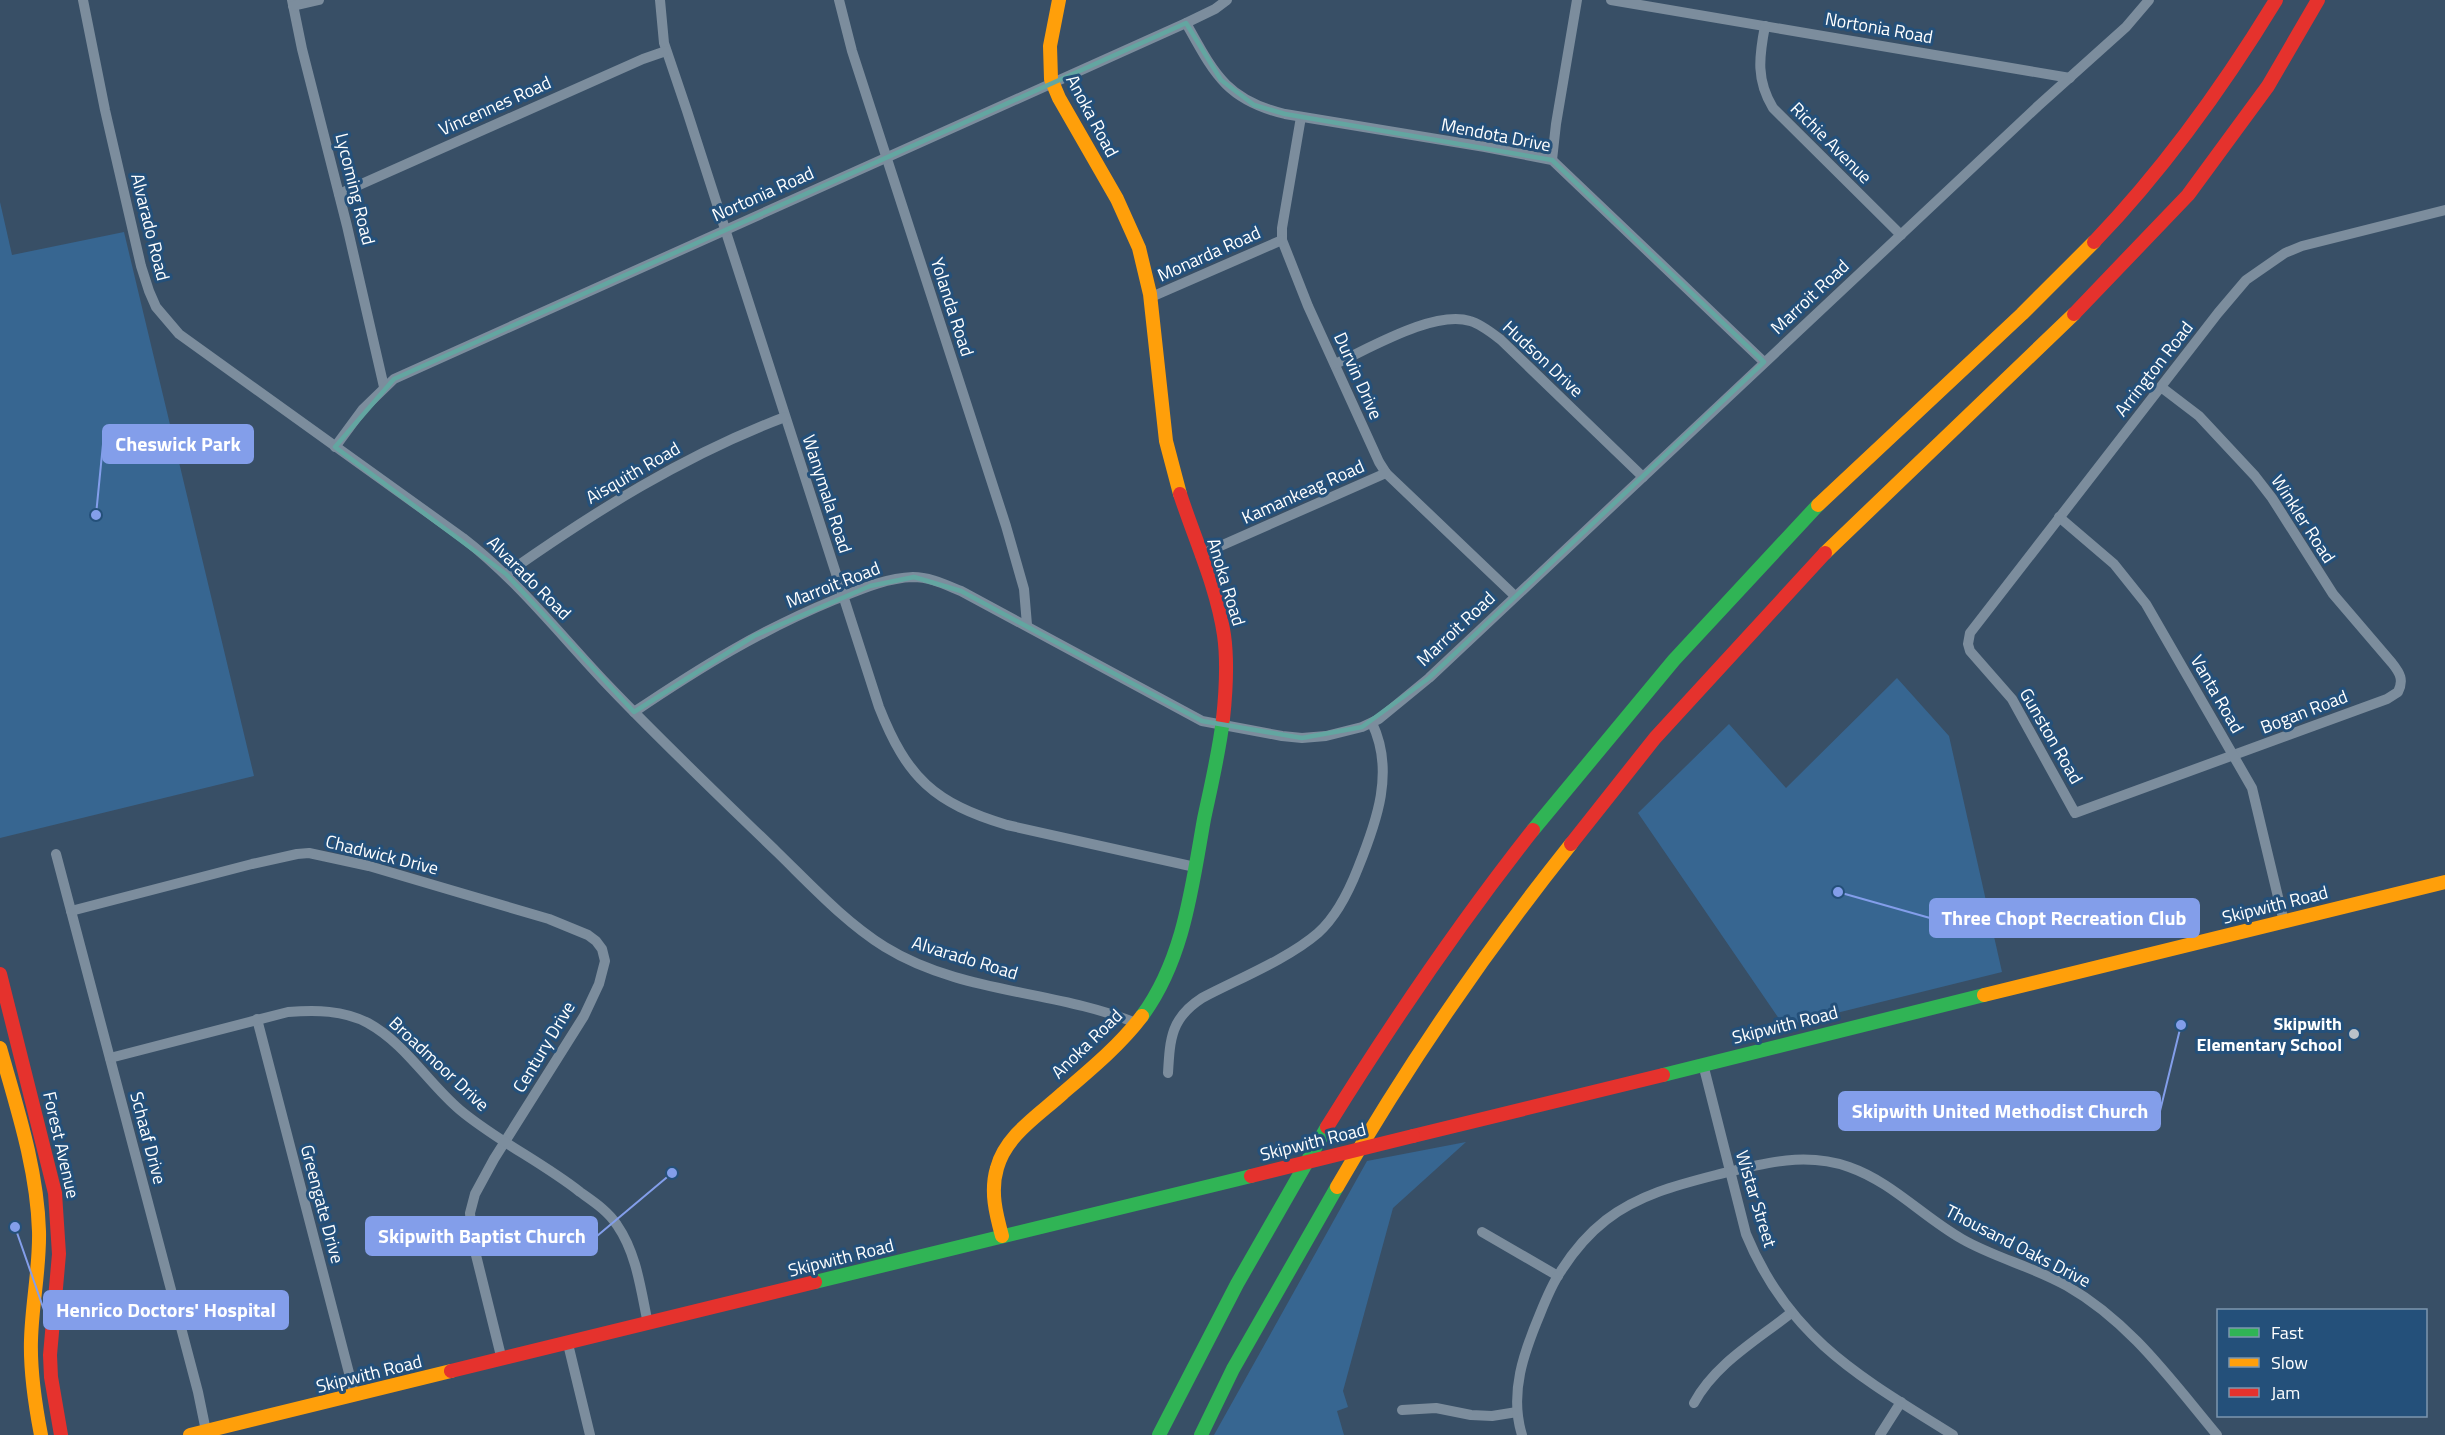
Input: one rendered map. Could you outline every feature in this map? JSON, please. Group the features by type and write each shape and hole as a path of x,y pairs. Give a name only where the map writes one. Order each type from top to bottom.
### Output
{"main road":[{"name":"Anoka Road","path":"1002,1236 994,1202 993,1185 1005,1150 1040,1113 1118,1045 1148,1009 1169,969 1195,867 1225,700 1226,654 1220,617 1185,515 1165,440 1149,298 1141,255 1125,218 1050,76 1050,44 1059,0"},
{"path":"1159,1435 1236,1282 1284,1198 1408,1001 1512,857 1655,681 1780,544 2035,300 2159,170 2230,75 2276,0"},
{"path":"1202,1435 1233,1368 1376,1120 1440,1022 1542,880 1662,730 1807,571 1909,470 2061,327 2188,195 2268,86 2318,0"},
{"name":"Skipwith Road","path":"190,1435 2445,882"},
{"name":"Forest Avenue","path":"0,974 55,1193 59,1254 50,1355 52,1387 61,1435"},
{"name":"Forest Avenue","path":"0,1048 27,1150 38,1208 39,1259 31,1343 32,1383 41,1435"}],"street":[{"name":"Alvarado Road","path":"83,0 105,110 141,266 148,291 166,320 187,340 463,538 506,574 634,712 857,927 886,948 928,968 979,984 1114,1014 1136,1023"},
{"path":"292,3 319,0"},
{"name":"Wanymala Road","path":"660,0 666,51 843,596 890,734 911,770 934,792 954,805 1007,825 1195,867"},
{"name":"Yolanda Road","path":"838,0 852,51 1006,526 1024,589 1027,626"},
{"name":"Nortonia Road","path":"335,447 363,409 393,379 1186,23 1215,9 1227,0"},
{"path":"1552,160 1577,0"},
{"name":"Nortonia Road","path":"1611,0 2070,78"},
{"name":"Marroit Road","path":"634,712 710,661 754,636 843,596 882,582 919,577 961,591 1202,721 1302,738 1326,736 1372,723 1401,703 1764,362 2126,27 2149,0"},
{"name":"Lycoming Road","path":"292,3 384,387"},
{"name":"Mendota Drive","path":"1186,23 1212,68 1232,92 1254,105 1300,117 1552,160 1764,362"},
{"name":"Richie Avenue","path":"1765,26 1759,71 1762,87 1773,108 1901,235"},
{"name":"Vincennes Road","path":"339,194 643,58 666,51"},
{"name":"Durvin Drive","path":"1300,117 1282,240 1308,306 1386,473 1515,596"},
{"name":"Arrington Road","path":"1970,651 1968,644 1970,633 2239,287 2278,256 2302,246 2445,210"},
{"name":"Monarda Road","path":"1149,298 1282,240"},
{"name":"Hudson Drive","path":"1335,364 1434,321 1457,318 1475,323 1501,340 1643,477"},
{"name":"Winkler Road","path":"2161,387 2199,416 2255,476 2289,525 2318,573 2337,599 2400,672 2402,682"},
{"name":"Aisquith Road","path":"506,574 587,518 644,483 699,454 785,417"},
{"name":"Kamankeag Road","path":"1200,555 1386,473"},
{"name":"Vanta Road","path":"2060,518 2114,564 2146,604 2252,788 2284,922"},
{"name":"Gunston Road","path":"1970,651 2012,699 2075,813"},
{"name":"Bogan Road","path":"2075,813 2386,699 2398,692 2402,682"},
{"path":"1168,1073 1173,1029 1188,1007 1300,946 1324,927 1336,912 1360,864 1375,828 1381,806 1383,771 1381,751 1372,723"},
{"name":"Chadwick Drive","path":"71,911 252,864 309,853 369,866 556,922 588,935 596,941 603,952"},
{"name":"Schaaf Drive","path":"56,854 198,1392 206,1431"},
{"name":"Century Drive","path":"502,1360 470,1226 472,1205 475,1194 506,1141 584,1016 604,969 603,952"},
{"name":"Broadmoor Drive","path":"110,1058 288,1012 315,1010 348,1016 366,1023 402,1048 460,1110 566,1181 611,1217 632,1254 648,1324"},
{"name":"Greengate Drive","path":"257,1020 355,1396"},
{"name":"Wistar Street","path":"1703,1064 1738,1210 1755,1256 1769,1281 1806,1330 1841,1362 1953,1435"},
{"name":"Thousand Oaks Drive","path":"1522,1435 1517,1412 1521,1362 1527,1344 1558,1276 1568,1260 1593,1232 1627,1206 1660,1191 1778,1160 1807,1159 1847,1166 1874,1178 1898,1193 1926,1217 1962,1239 2052,1278 2094,1303 2140,1344 2217,1435"},
{"path":"1482,1232 1558,1276"},
{"path":"1694,1403 1702,1387 1716,1372 1791,1313"},
{"path":"568,1344 590,1435"},
{"path":"1880,1435 1901,1402"},
{"path":"1402,1410 1436,1408 1471,1415 1492,1416 1517,1412"}],"highlighted area":[{"path":"1186,23 1221,80 1254,105 1285,114 1552,160 1764,362 1429,678 1362,727 1302,738 1202,721 961,591 914,577 870,586 754,636 634,712 506,574 335,447 394,379"}],"shaded area":[{"path":"0,202 12,255 124,232 254,776 0,838"},
{"path":"1897,678 1949,736 2002,972 1784,1026 1638,813 1729,724 1786,788"},
{"path":"1466,1142 1393,1208 1343,1391 1348,1407 1337,1411 1344,1435 1214,1435 1367,1161"}],"traffic: fast":[{"path":"1533,830 1674,660 1818,505"},
{"path":"1142,1016 1168,971 1184,921 1223,719"},
{"path":"1663,1075 1984,995"},
{"path":"1159,1435 1237,1284 1327,1127"},
{"path":"815,1282 1251,1176"},
{"path":"1201,1435 1233,1369 1337,1187"}],"traffic: slow":[{"path":"1059,0 1050,46 1051,79 1059,98 1117,199 1139,248 1150,294 1166,441 1180,494"},
{"path":"1818,505 2022,314 2094,242"},
{"path":"1825,553 2074,314"},
{"path":"1337,1187 1419,1054 1477,968 1571,844"},
{"path":"1984,995 2445,882"},
{"path":"1002,1236 994,1194 995,1177 1001,1156 1024,1126 1115,1047 1142,1016"},
{"path":"0,1048 25,1138 37,1208 39,1245 31,1352 33,1388 41,1435"},
{"path":"190,1435 451,1371"}],"traffic: jam":[{"path":"2094,242 2145,185 2192,126 2276,0"},
{"path":"2074,314 2188,195 2268,86 2318,0"},
{"path":"1180,494 1211,581 1221,617 1226,666 1223,719"},
{"path":"1571,844 1655,738 1825,553"},
{"path":"1327,1127 1426,976 1478,902 1533,830"},
{"path":"0,974 55,1193 59,1254 50,1355 51,1377 61,1435"},
{"path":"1413,1136 1663,1075"},
{"path":"1251,1176 1413,1136"},
{"path":"451,1371 815,1282"}],"place":[{"name":"Cheswick Park","path":"96,515"},
{"name":"Three Chopt Recreation Club","path":"1838,892"},
{"name":"Skipwith United Methodist Church","path":"2181,1025"},
{"name":"Skipwith Elementary School","path":"2354,1034"},
{"name":"Skipwith Baptist Church","path":"672,1173"},
{"name":"Henrico Doctors' Hospital","path":"15,1227"}]}
